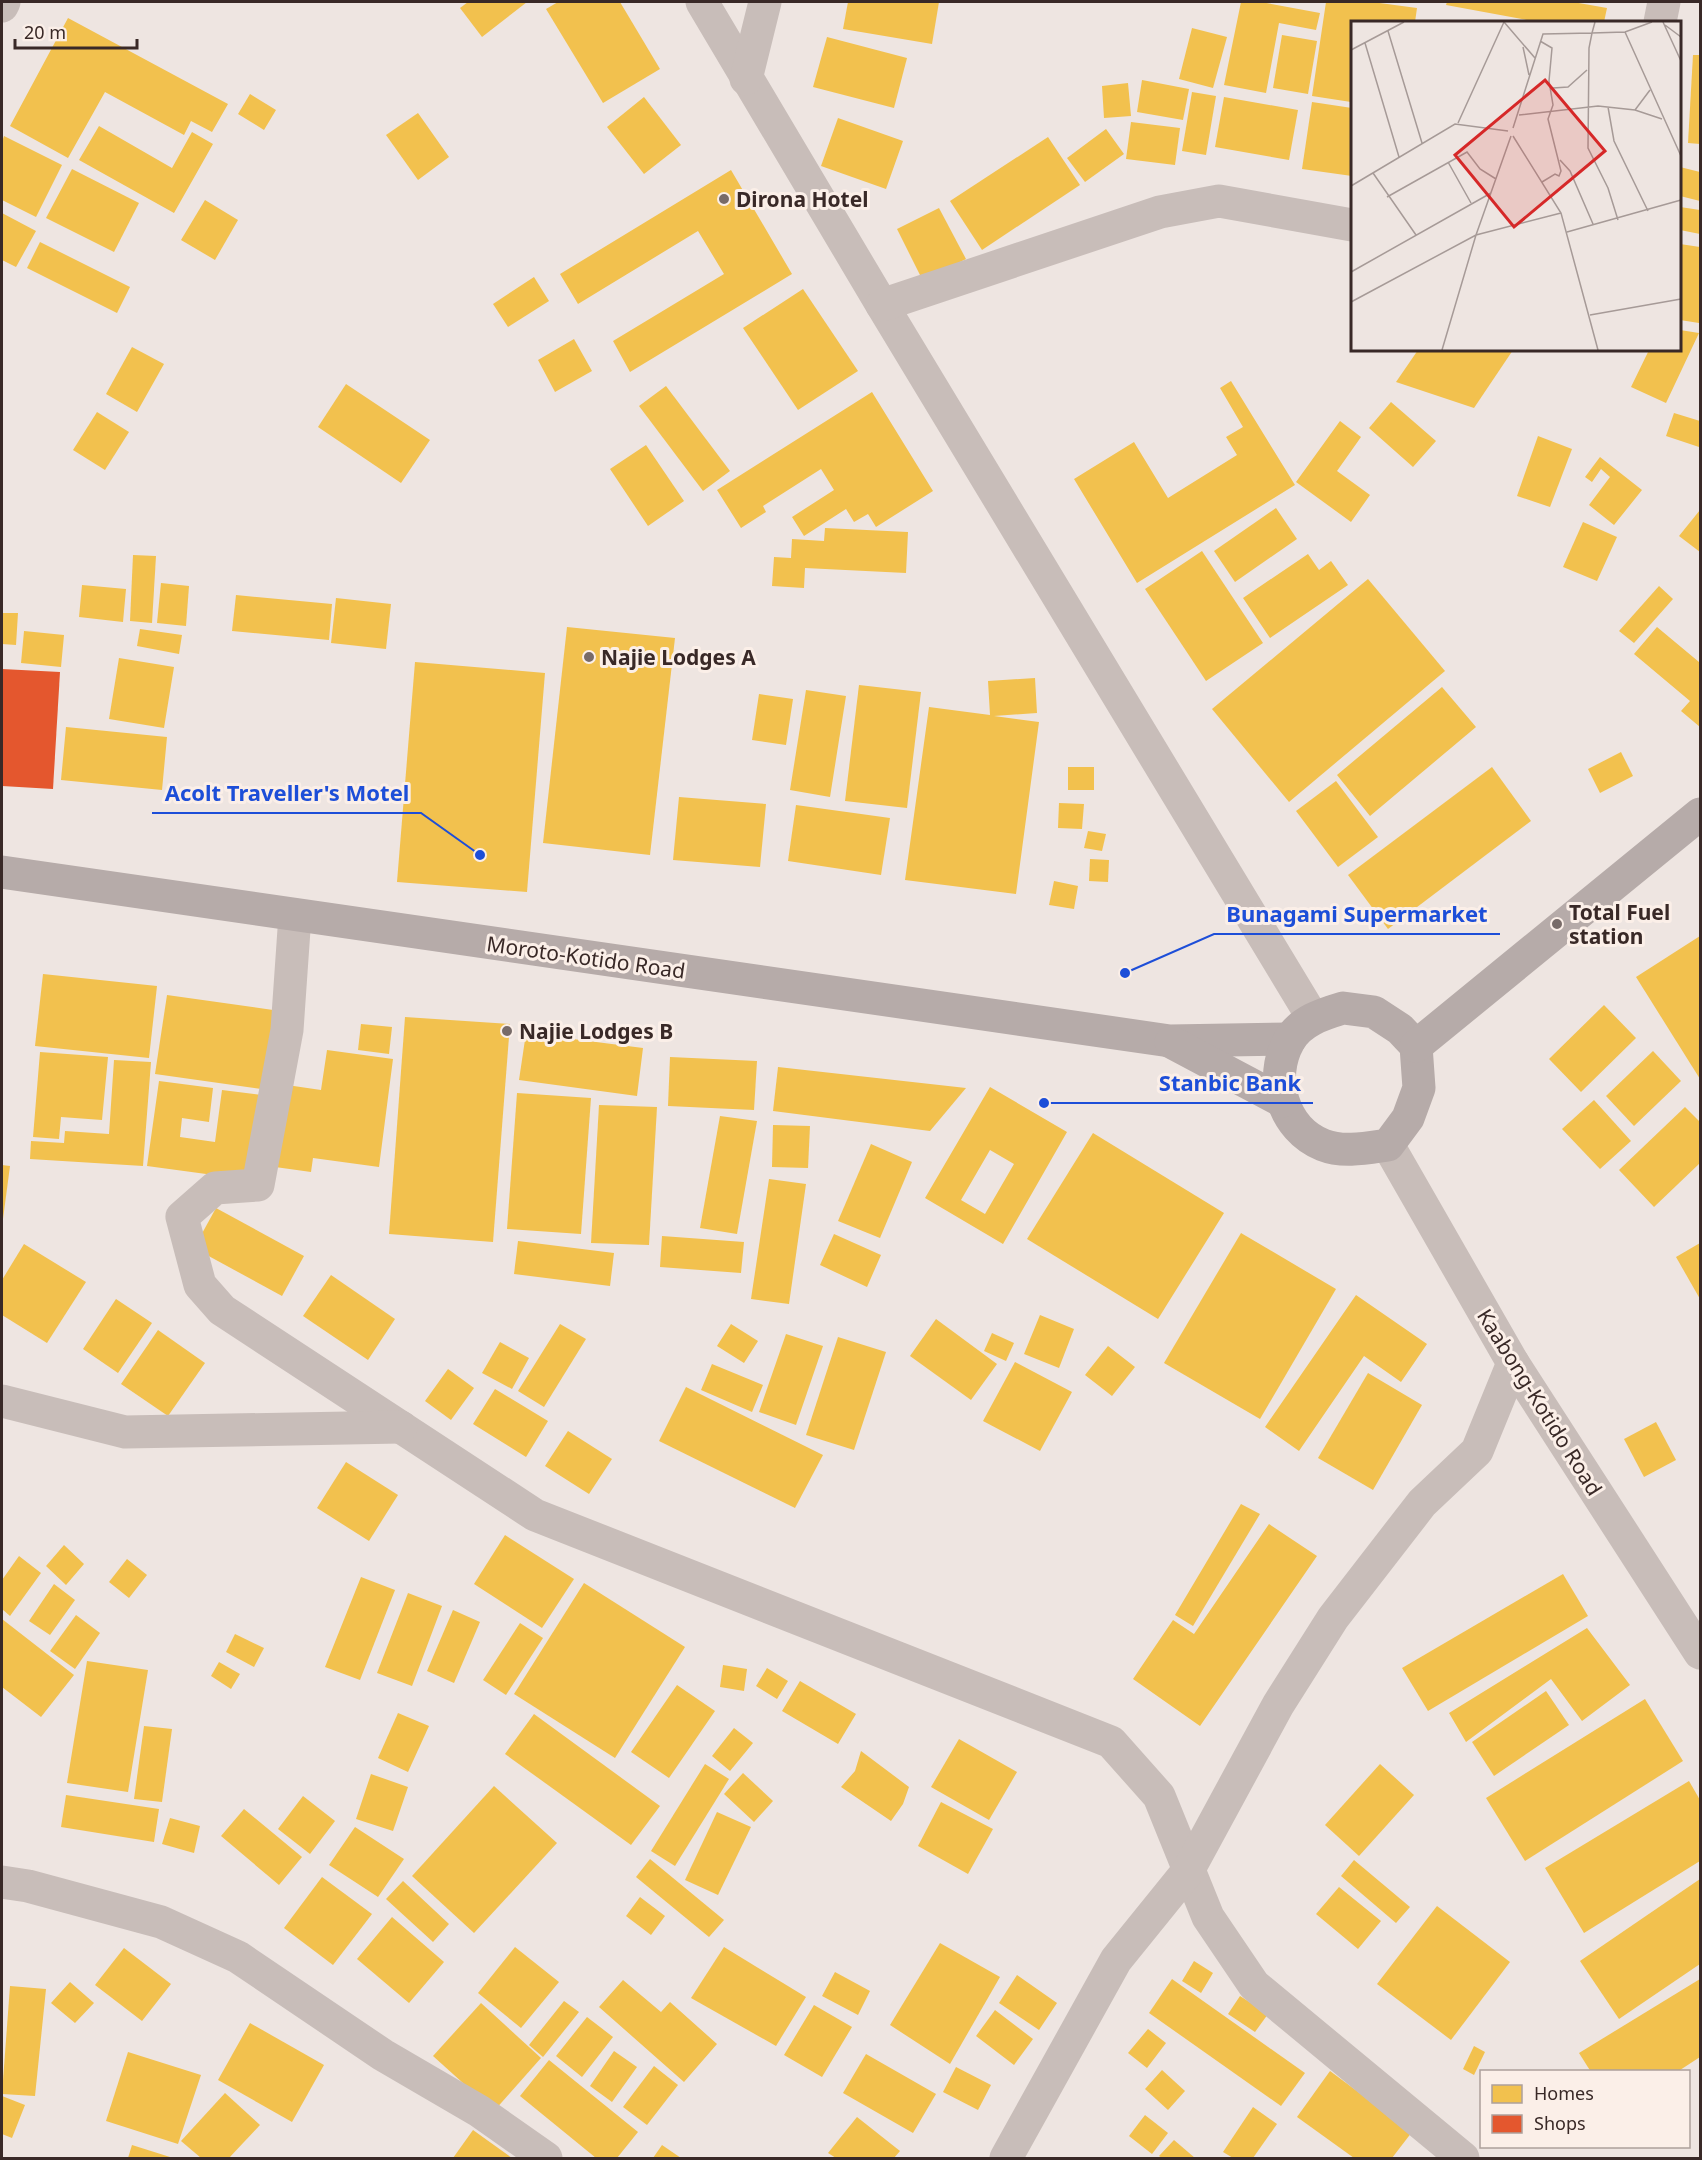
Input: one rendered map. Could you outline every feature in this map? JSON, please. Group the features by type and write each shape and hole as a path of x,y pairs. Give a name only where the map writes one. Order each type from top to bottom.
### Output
{"main road":[{"path":"1416,1046 1701,814"},
{"name":"Moroto-Kotido Road","path":"2,872 1170,1041 1301,1029"},
{"path":"1343,1008 1374,1012 1400,1029 1416,1046 1419,1088 1408,1118 1388,1145 1355,1150 1324,1145 1297,1128 1282,1101 1278,1070 1301,1029 1343,1008"},
{"name":"Moroto-Kotido Road","path":"1170,1041 1282,1101"}],"street":[{"path":"2,6 4,2"},
{"path":"702,2 882,305 1301,1029"},
{"path":"746,79 765,2"},
{"path":"1660,21 1664,2"},
{"path":"882,305 1160,212 1218,201 1351,225"},
{"path":"295,915 287,1030 258,1185 215,1188 182,1217 200,1285 222,1310 535,1515 1111,1742 1159,1796 1208,1917 1254,1985 1463,2158"},
{"name":"Kaabong-Kotido Road","path":"1388,1145 1513,1363 1701,1653"},
{"path":"1006,2158 1116,1960 1188,1871 1278,1705 1334,1618 1422,1503 1477,1451 1513,1363"},
{"path":"2,1401 125,1432 401,1428"},
{"path":"2,1882 28,1886 161,1922 238,1957 383,2055 479,2111 546,2158"}],"building: Homes":[{"path":"468,2 527,2 482,37 460,8"},
{"path":"558,2 620,2 660,69 603,103 546,9"},
{"path":"848,2 939,2 932,44 843,29"},
{"path":"1241,2 1261,2 1320,13 1316,30 1279,23 1266,93 1224,85"},
{"path":"1326,2 1372,2 1417,8 1415,21 1351,21 1351,102 1312,96"},
{"path":"1447,2 1573,2 1607,8 1604,21 1533,21 1446,5"},
{"path":"68,18 228,104 212,132 191,121 184,135 105,92 68,158 10,126"},
{"path":"1192,28 1227,37 1213,88 1179,79"},
{"path":"1282,35 1317,41 1308,94 1273,88"},
{"path":"827,37 907,58 894,108 813,87"},
{"path":"1693,55 1700,55 1700,144 1688,143"},
{"path":"1142,80 1189,89 1183,120 1137,112"},
{"path":"1128,83 1131,116 1104,118 1102,86"},
{"path":"1192,92 1216,96 1206,155 1182,151"},
{"path":"250,94 276,110 264,130 238,114"},
{"path":"644,97 681,145 644,174 607,127"},
{"path":"1224,97 1298,110 1289,160 1215,147"},
{"path":"1312,102 1351,108 1351,176 1302,169"},
{"path":"418,113 449,157 418,180 386,135"},
{"path":"838,118 903,141 886,189 821,166"},
{"path":"1131,122 1180,128 1175,165 1126,159"},
{"path":"99,126 172,168 192,132 213,144 174,213 79,160"},
{"path":"1106,129 1124,154 1085,182 1067,158"},
{"path":"4,136 62,165 36,217 2,200 2,142"},
{"path":"1048,137 1080,185 982,250 950,201"},
{"path":"1681,167 1700,172 1700,201 1681,196"},
{"path":"72,169 139,203 114,252 46,218"},
{"path":"731,170 792,274 630,372 613,341 724,274 698,231 578,304 560,274"},
{"path":"205,200 238,220 215,260 181,240"},
{"path":"1681,207 1700,210 1700,234 1681,230"},
{"path":"939,208 966,259 923,281 897,229"},
{"path":"2,213 36,231 16,267 2,260"},
{"path":"40,242 130,287 117,313 27,268"},
{"path":"1681,244 1700,247 1699,323 1681,320"},
{"path":"534,277 549,301 508,327 493,304"},
{"path":"803,289 858,371 798,410 743,328"},
{"path":"1681,330 1699,333 1666,403 1631,387 1649,351 1681,351"},
{"path":"574,339 592,371 555,392 538,360"},
{"path":"132,347 164,364 137,412 106,394"},
{"path":"1417,351 1512,351 1474,408 1396,382"},
{"path":"1231,381 1295,485 1137,583 1074,479 1134,442 1168,498 1237,455 1226,437 1243,427 1220,388"},
{"path":"346,384 430,440 401,483 318,427"},
{"path":"666,386 730,471 703,491 639,406"},
{"path":"872,392 933,491 876,527 868,514 854,522 846,509 804,536 792,517 834,490 821,469 763,506 766,512 741,528 717,490"},
{"path":"1391,402 1436,441 1413,467 1369,428"},
{"path":"97,412 129,432 105,470 73,450"},
{"path":"1674,413 1700,421 1699,447 1666,436"},
{"path":"1340,421 1361,437 1337,471 1370,495 1351,522 1296,482"},
{"path":"1538,436 1572,449 1550,507 1517,496"},
{"path":"646,445 684,501 648,526 610,469"},
{"path":"1600,457 1642,490 1614,525 1589,505 1610,477 1601,469 1592,482 1585,477"},
{"path":"1276,508 1297,539 1235,582 1214,551"},
{"path":"1700,510 1700,552 1679,536"},
{"path":"1583,522 1617,537 1597,581 1563,567"},
{"path":"825,528 908,532 906,573 805,568 804,588 772,586 774,557 791,558 792,539 824,541"},
{"path":"1202,551 1263,643 1206,681 1145,589"},
{"path":"1308,554 1319,570 1331,561 1348,585 1270,638 1243,598"},
{"path":"133,555 156,556 152,623 130,621"},
{"path":"1368,579 1445,671 1289,802 1212,709"},
{"path":"161,583 189,586 186,626 157,623"},
{"path":"82,585 126,589 123,622 79,617"},
{"path":"1659,586 1673,599 1634,643 1619,631"},
{"path":"236,595 332,604 329,640 232,631"},
{"path":"336,598 391,604 386,649 331,643"},
{"path":"2,613 18,613 16,645 2,644"},
{"path":"567,627 675,638 650,855 543,843"},
{"path":"1657,627 1699,662 1700,660 1700,727 1681,711 1690,701 1634,654"},
{"path":"140,629 182,635 179,654 137,646"},
{"path":"24,631 64,635 61,667 21,663"},
{"path":"119,658 174,667 164,728 109,719"},
{"path":"415,662 545,673 527,892 397,882"},
{"path":"1035,678 1037,713 994,716 1039,722 1016,894 905,880 929,707 990,715 988,681"},
{"path":"859,685 921,692 907,808 845,801"},
{"path":"1442,687 1476,727 1370,816 1337,775"},
{"path":"806,690 846,696 830,797 790,790"},
{"path":"759,694 793,699 786,745 752,740"},
{"path":"66,727 167,737 162,790 61,780"},
{"path":"1621,752 1633,776 1600,793 1588,769"},
{"path":"1068,767 1094,767 1094,790 1068,790"},
{"path":"1492,767 1531,821 1388,929 1348,875"},
{"path":"1336,781 1378,837 1338,867 1296,811"},
{"path":"679,797 766,804 760,867 673,860"},
{"path":"1059,803 1084,804 1082,829 1058,828"},
{"path":"796,805 890,818 881,875 788,861"},
{"path":"1088,831 1106,834 1102,851 1084,848"},
{"path":"1090,859 1109,860 1108,882 1089,881"},
{"path":"1054,881 1078,886 1074,909 1049,905"},
{"path":"1700,936 1700,1079 1636,977"},
{"path":"43,974 157,986 149,1058 35,1046"},
{"path":"167,995 280,1011 269,1090 155,1074"},
{"path":"1604,1005 1636,1038 1581,1092 1549,1059"},
{"path":"405,1017 510,1024 493,1242 389,1234"},
{"path":"361,1024 392,1027 389,1054 358,1050"},
{"path":"526,1033 643,1048 637,1096 519,1080"},
{"path":"327,1050 393,1059 379,1167 313,1158 311,1172 268,1166 280,1084 321,1090"},
{"path":"1653,1051 1681,1081 1634,1126 1606,1096"},
{"path":"40,1052 108,1057 102,1120 61,1117 59,1139 33,1137"},
{"path":"670,1057 757,1061 754,1110 668,1106"},
{"path":"114,1060 151,1062 143,1166 30,1159 31,1141 64,1143 65,1131 109,1134"},
{"path":"778,1067 966,1088 930,1131 773,1111"},
{"path":"159,1081 213,1088 209,1122 182,1118 180,1137 215,1142 222,1090 269,1096 257,1181 147,1166"},
{"path":"990,1087 1067,1132 1003,1244 925,1198","holes":["990,1150 1014,1164 985,1214 961,1200"]},
{"path":"517,1093 591,1098 581,1234 507,1229"},
{"path":"1594,1100 1631,1141 1600,1169 1562,1129"},
{"path":"599,1105 657,1107 649,1245 591,1243"},
{"path":"1685,1107 1700,1122 1700,1163 1654,1207 1619,1170"},
{"path":"720,1116 757,1121 737,1234 700,1228"},
{"path":"773,1125 810,1126 808,1168 772,1167"},
{"path":"1093,1133 1224,1213 1158,1319 1027,1239"},
{"path":"871,1144 912,1162 880,1238 838,1221"},
{"path":"2,1165 10,1166 3,1219 2,1219"},
{"path":"769,1179 806,1184 789,1304 751,1299"},
{"path":"216,1208 304,1256 282,1296 194,1248"},
{"path":"1241,1233 1336,1289 1260,1419 1164,1363"},
{"path":"834,1234 881,1255 867,1287 820,1265"},
{"path":"662,1236 744,1242 741,1273 660,1267"},
{"path":"518,1241 614,1253 610,1286 514,1274"},
{"path":"1700,1243 1700,1299 1676,1257"},
{"path":"24,1244 86,1282 47,1343 2,1315 2,1280"},
{"path":"331,1275 395,1319 368,1360 303,1316"},
{"path":"1356,1295 1427,1344 1401,1382 1364,1356 1299,1451 1265,1427"},
{"path":"116,1299 152,1323 118,1373 83,1349"},
{"path":"1040,1315 1074,1329 1059,1368 1024,1354"},
{"path":"936,1319 997,1364 971,1400 910,1356"},
{"path":"560,1324 586,1339 544,1407 518,1391"},
{"path":"731,1324 758,1341 744,1363 717,1346"},
{"path":"158,1330 205,1363 168,1416 121,1384"},
{"path":"992,1333 1014,1343 1006,1361 984,1351"},
{"path":"786,1334 823,1346 796,1425 759,1412"},
{"path":"838,1337 886,1352 854,1450 806,1435"},
{"path":"500,1342 529,1358 512,1389 482,1373"},
{"path":"1108,1346 1135,1367 1112,1396 1085,1375"},
{"path":"1015,1362 1072,1392 1040,1451 983,1421"},
{"path":"712,1364 763,1385 752,1412 701,1390"},
{"path":"448,1369 474,1388 451,1420 425,1401"},
{"path":"1368,1373 1422,1405 1373,1490 1318,1458"},
{"path":"686,1387 823,1455 795,1508 659,1441"},
{"path":"495,1389 548,1421 526,1457 473,1424"},
{"path":"1656,1422 1676,1460 1644,1477 1624,1439"},
{"path":"568,1431 612,1459 589,1494 545,1466"},
{"path":"346,1462 398,1495 369,1541 317,1508"},
{"path":"1241,1504 1260,1514 1193,1626 1175,1615"},
{"path":"1269,1524 1317,1556 1200,1726 1133,1679 1173,1620 1194,1634"},
{"path":"505,1535 574,1579 542,1628 474,1584"},
{"path":"64,1545 84,1564 66,1585 46,1566"},
{"path":"19,1556 41,1573 10,1616 2,1609 2,1580"},
{"path":"127,1559 147,1575 129,1598 109,1582"},
{"path":"1563,1574 1588,1616 1428,1711 1402,1668"},
{"path":"361,1577 395,1590 360,1680 325,1667"},
{"path":"584,1583 685,1647 615,1758 514,1694"},
{"path":"54,1584 75,1600 50,1635 29,1621"},
{"path":"408,1593 442,1606 412,1686 377,1673"},
{"path":"453,1610 480,1622 454,1683 427,1671"},
{"path":"76,1615 100,1633 75,1669 50,1651"},
{"path":"2,1619 74,1675 41,1717 2,1687"},
{"path":"520,1623 543,1638 506,1695 483,1680"},
{"path":"1587,1628 1630,1685 1582,1721 1551,1679 1466,1742 1449,1713"},
{"path":"235,1634 264,1648 254,1667 226,1652"},
{"path":"87,1661 148,1670 128,1792 67,1783"},
{"path":"219,1662 240,1674 231,1689 211,1676"},
{"path":"723,1665 747,1669 744,1691 720,1687"},
{"path":"767,1668 788,1681 777,1699 756,1686"},
{"path":"800,1681 856,1714 838,1744 782,1711"},
{"path":"677,1685 715,1711 669,1778 631,1752"},
{"path":"1546,1691 1569,1725 1494,1776 1472,1742"},
{"path":"1645,1699 1683,1761 1525,1861 1486,1798"},
{"path":"398,1713 429,1726 408,1772 378,1758"},
{"path":"534,1714 660,1806 631,1845 505,1754"},
{"path":"144,1726 172,1729 162,1802 134,1799"},
{"path":"734,1728 753,1743 730,1771 712,1756"},
{"path":"959,1739 1017,1772 989,1820 931,1787"},
{"path":"861,1751 909,1787 903,1804 891,1821 841,1787 855,1771"},
{"path":"705,1764 729,1779 675,1866 651,1851"},
{"path":"1380,1764 1414,1795 1359,1856 1325,1825"},
{"path":"743,1773 773,1801 754,1822 724,1794"},
{"path":"371,1774 408,1787 393,1831 356,1819"},
{"path":"1689,1781 1700,1800 1700,1861 1584,1933 1545,1868"},
{"path":"494,1786 557,1843 474,1933 412,1876"},
{"path":"66,1795 159,1809 154,1842 61,1827"},
{"path":"303,1796 335,1821 310,1854 278,1829"},
{"path":"941,1802 993,1829 968,1874 918,1846"},
{"path":"244,1809 302,1857 279,1885 221,1836"},
{"path":"717,1812 751,1827 718,1895 685,1880"},
{"path":"170,1818 200,1826 194,1853 162,1844"},
{"path":"355,1827 404,1859 378,1897 329,1865"},
{"path":"650,1859 724,1920 709,1937 636,1877"},
{"path":"1354,1860 1410,1907 1396,1923 1341,1876"},
{"path":"322,1877 372,1914 333,1965 284,1928"},
{"path":"1700,1879 1700,1964 1619,2019 1580,1961"},
{"path":"403,1881 449,1924 433,1942 386,1899"},
{"path":"1339,1887 1381,1921 1358,1949 1316,1914"},
{"path":"640,1897 665,1916 651,1935 626,1916"},
{"path":"1437,1906 1510,1962 1451,2040 1377,1984"},
{"path":"392,1917 444,1962 409,2003 357,1959"},
{"path":"940,1943 1000,1977 950,2064 890,2025"},
{"path":"515,1947 559,1982 521,2028 478,1993"},
{"path":"724,1947 806,1997 776,2046 691,1998"},
{"path":"124,1948 171,1984 142,2021 95,1985"},
{"path":"1194,1961 1213,1973 1201,1993 1182,1981"},
{"path":"835,1972 870,1991 858,2015 822,1996"},
{"path":"1017,1975 1057,2003 1039,2030 999,2003"},
{"path":"1172,1979 1305,2073 1281,2106 1149,2013"},
{"path":"1700,1979 1700,2057 1680,2070 1590,2070 1579,2053"},
{"path":"623,1980 661,2012 670,2002 717,2044 684,2082 599,2007"},
{"path":"70,1982 94,2003 75,2023 51,2003"},
{"path":"10,1986 46,1989 35,2096 2,2094"},
{"path":"1240,1996 1268,2014 1255,2032 1228,2014"},
{"path":"564,2001 579,2012 543,2057 529,2045"},
{"path":"481,2003 541,2058 494,2111 433,2056"},
{"path":"814,2005 852,2027 822,2077 784,2055"},
{"path":"995,2010 1033,2039 1014,2065 976,2036"},
{"path":"587,2017 613,2037 582,2077 556,2056"},
{"path":"250,2023 324,2065 292,2122 218,2080"},
{"path":"1148,2029 1166,2043 1147,2068 1128,2053"},
{"path":"1474,2046 1485,2052 1474,2075 1463,2069"},
{"path":"614,2051 637,2067 612,2102 590,2086"},
{"path":"128,2052 201,2075 178,2144 106,2121"},
{"path":"866,2054 936,2094 913,2133 843,2093"},
{"path":"549,2060 638,2132 617,2158 596,2158 520,2096"},
{"path":"654,2066 678,2085 647,2125 623,2107"},
{"path":"956,2067 991,2085 978,2110 943,2092"},
{"path":"1162,2070 1185,2091 1168,2110 1145,2089"},
{"path":"1330,2071 1412,2132 1392,2158 1354,2158 1297,2117"},
{"path":"225,2093 260,2125 229,2158 201,2158 181,2141"},
{"path":"2,2096 25,2105 12,2138 2,2134"},
{"path":"1253,2107 1277,2124 1253,2158 1233,2158 1223,2152"},
{"path":"1145,2115 1168,2133 1152,2154 1129,2136"},
{"path":"857,2117 900,2151 894,2158 836,2158 828,2153"},
{"path":"473,2130 512,2158 453,2158"},
{"path":"1174,2140 1195,2158 1162,2158 1159,2156"},
{"path":"132,2145 170,2157 128,2158"},
{"path":"662,2145 681,2158 653,2158"}],"building: Shops":[{"path":"2,669 60,672 53,789 2,786"}],"place":[{"name":"Dirona Hotel","path":"724,199"},
{"name":"Najie Lodges A","path":"589,657"},
{"name":"Acolt Traveller's Motel","path":"480,855"},
{"name":"Total Fuel station","path":"1557,924"},
{"name":"Bunagami Supermarket","path":"1125,973"},
{"name":"Najie Lodges B","path":"507,1031"},
{"name":"Stanbic Bank","path":"1044,1103"}]}
